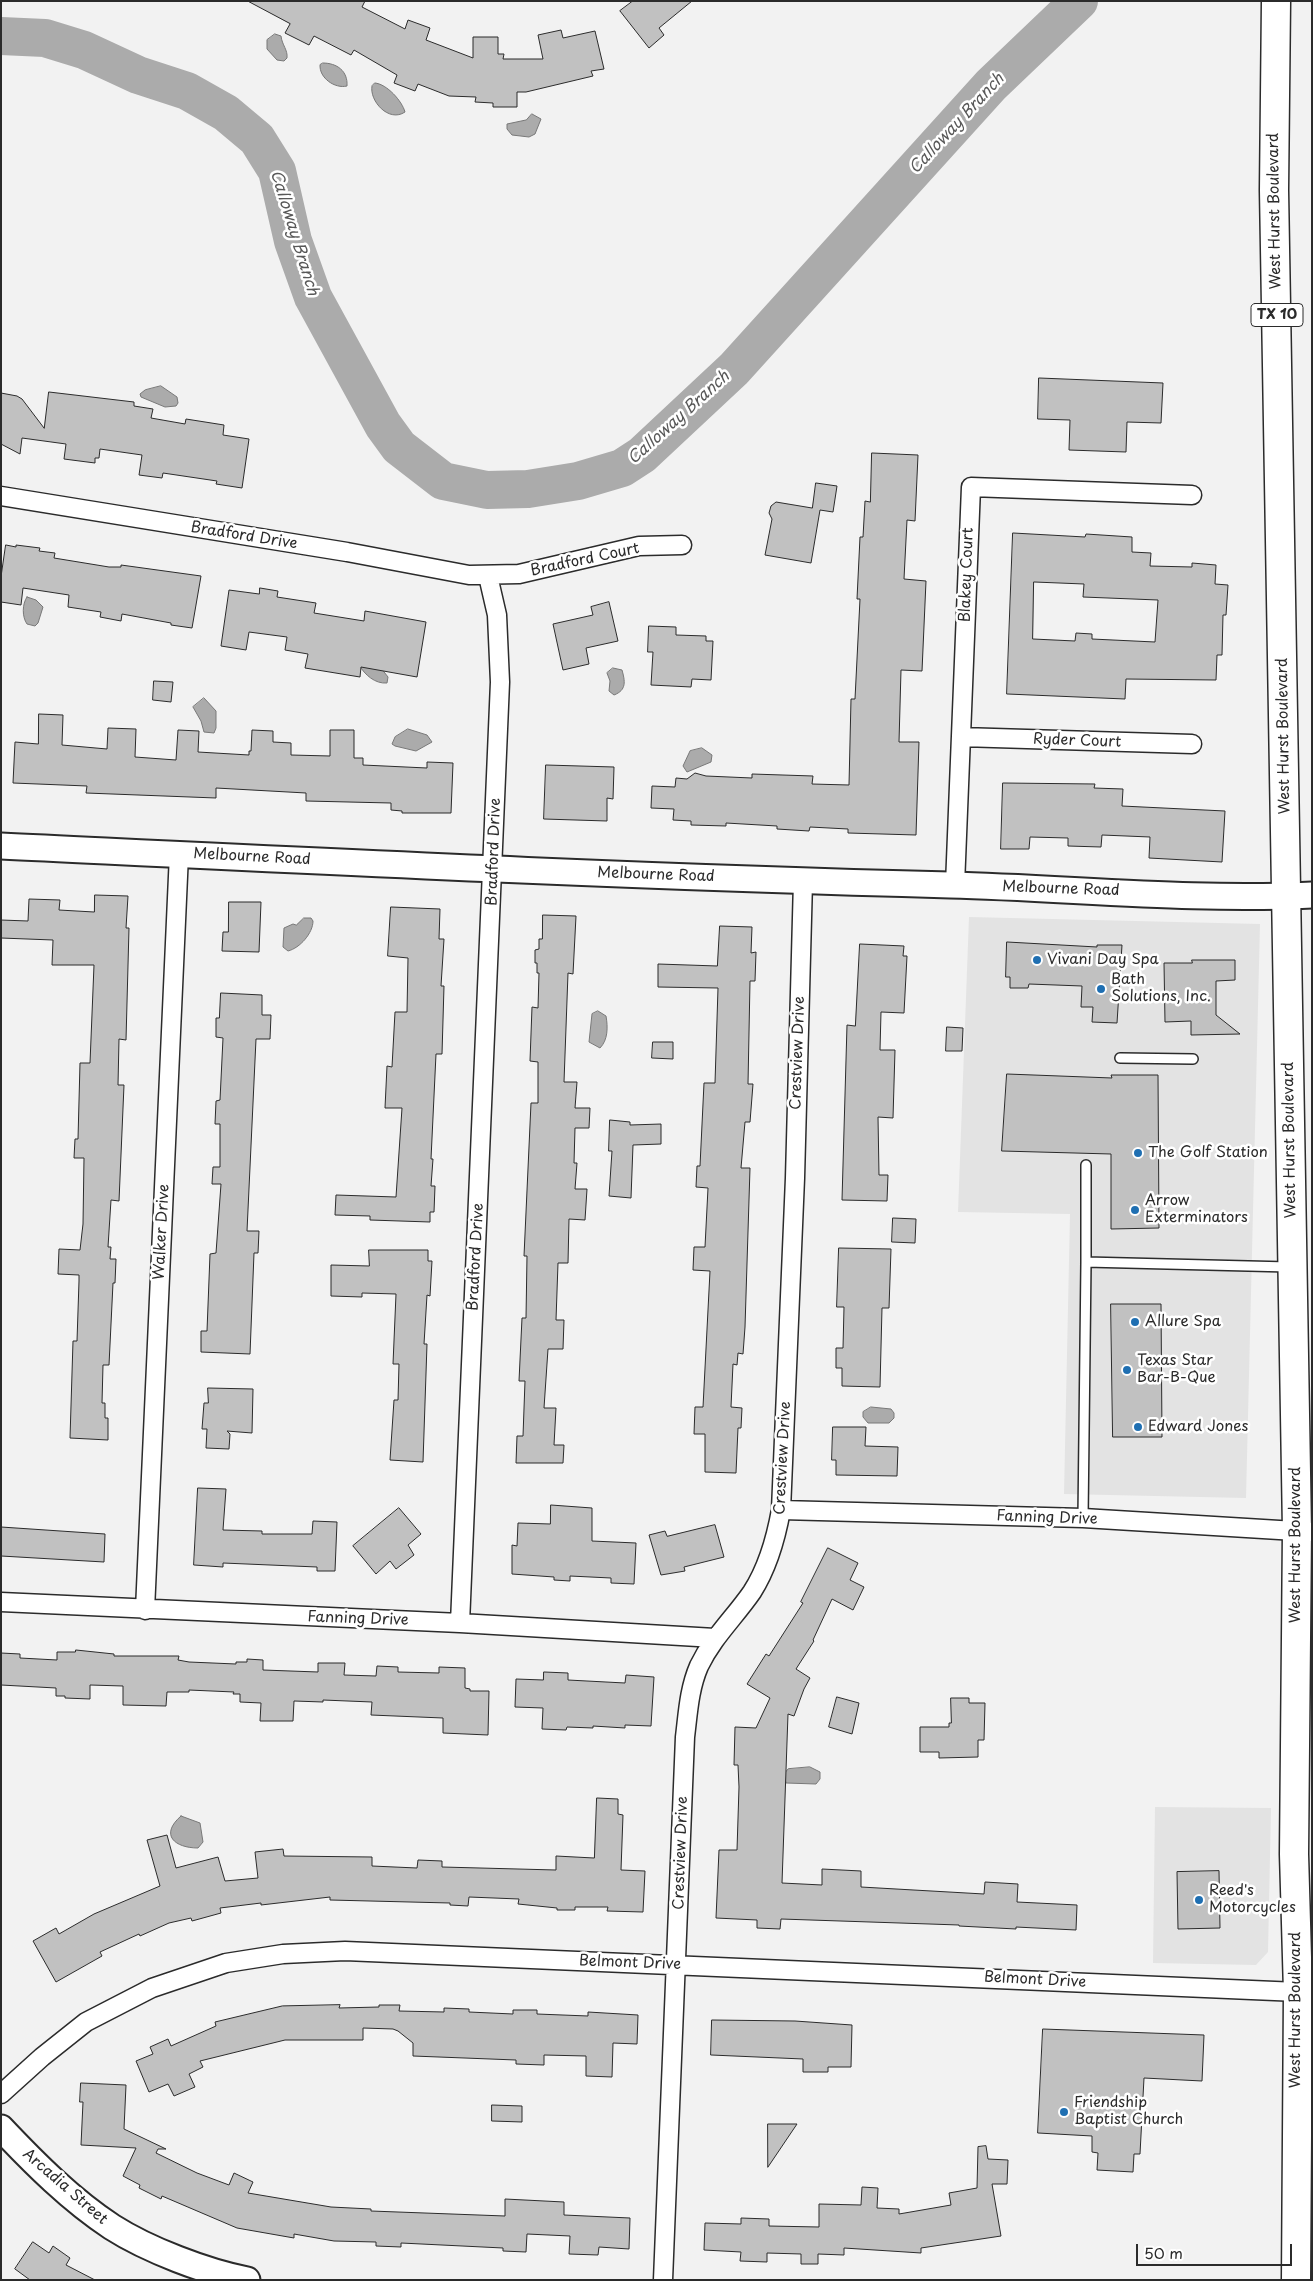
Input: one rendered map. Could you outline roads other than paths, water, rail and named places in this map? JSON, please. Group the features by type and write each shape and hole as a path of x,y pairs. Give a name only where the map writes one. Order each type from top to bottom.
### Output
{"main road":[{"name":"West Hurst Boulevard","path":"1276,1 1274,190 1281,629 1300,896 1292,1267 1304,1531 1294,1854 1298,1992 1296,2280"}],"street":[{"name":"Blakey Court","path":"955,885 971,486 1192,495"},
{"name":"Bradford Drive","path":"1,496 356,554 469,575 488,576 498,614 500,682 460,1623"},
{"name":"Bradford Court","path":"488,576 519,574 639,546 682,545"},
{"name":"Ryder Court","path":"961,737 1192,744"},
{"name":"Melbourne Road","path":"1,846 803,881 955,885 1258,898 1300,896"},
{"name":"Walker Drive","path":"145,1610 179,854"},
{"name":"Crestview Drive","path":"663,2280 690,1691 698,1668 715,1638 752,1591 766,1566 776,1538 781,1510 795,1178 803,881"},
{"name":"Fanning Drive","path":"781,1510 1083,1518 1304,1531"},
{"name":"Fanning Drive","path":"1,1602 460,1623 715,1638"},
{"name":"Belmont Drive","path":"1,2094 42,2057 86,2022 152,1988 226,1964 283,1954 345,1951 1298,1992"},
{"name":"Arcadia Street","path":"1,2128 76,2200 114,2228 165,2253 199,2266 247,2280"}],"lane":[{"path":"1120,1058 1193,1059"},
{"path":"1083,1518 1086,1165"},
{"path":"1086,1262 1292,1267"}],"waterway":[{"name":"Calloway Branch","path":"1,36 45,38 84,50 138,75 187,91 226,113 257,139 277,171 293,241 313,297 383,425 399,447 443,481 487,490 528,489 578,481 622,468 642,455 734,369 991,85 1079,1"}],"place":[{"name":"Vivani Day Spa","path":"1037,960"},
{"name":"Bath Solutions, Inc.","path":"1101,989"},
{"name":"The Golf Station","path":"1138,1153"},
{"name":"Arrow Exterminators","path":"1135,1210"},
{"name":"Allure Spa","path":"1135,1322"},
{"name":"Texas Star Bar-B-Que","path":"1127,1370"},
{"name":"Edward Jones","path":"1138,1427"},
{"name":"Reed's Motorcycles","path":"1199,1900"},
{"name":"Friendship Baptist Church","path":"1064,2112"}]}
